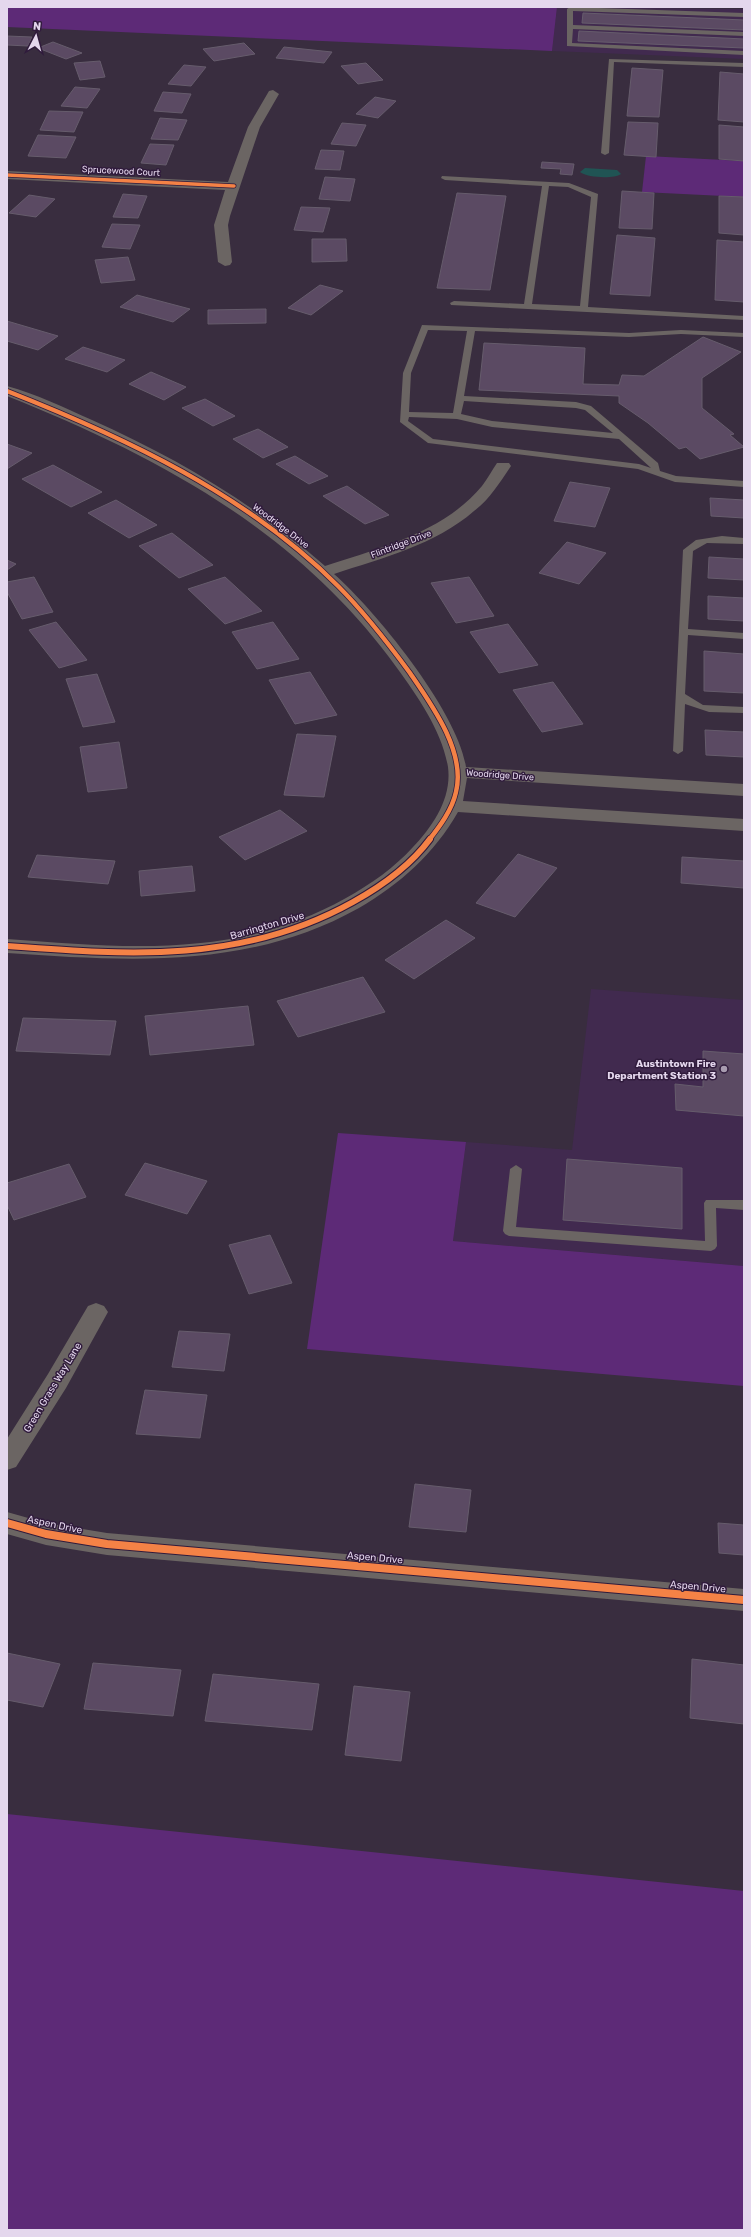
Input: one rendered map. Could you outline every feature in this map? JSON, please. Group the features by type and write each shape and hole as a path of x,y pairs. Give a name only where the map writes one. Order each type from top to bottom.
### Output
{"street":[{"path":"225,262 221,225 254,127 273,94"},
{"name":"Sprucewood Court","path":"7,175 234,186"},
{"name":"Woodridge Drive","path":"7,391 60,411 136,444 199,479 263,522 302,553 344,592 382,634 406,667 429,703 450,744 458,772 744,790"},
{"name":"Flintridge Drive","path":"323,572 406,544 446,525 482,497 496,480 503,466"},
{"name":"Barrington Drive","path":"7,946 108,954 161,954 227,947 289,931 324,918 356,902 388,881 422,850 452,806 457,790 458,772"},
{"path":"452,806 744,825"},
{"name":"Green Grass Way Lane","path":"7,1460 57,1381 96,1312"},
{"name":"Aspen Drive","path":"7,1523 46,1534 107,1544 744,1600"}],"lane":[{"path":"744,15 570,9 569,45 744,53"},
{"path":"570,27 744,34"},
{"path":"604,153 612,60 744,65"},
{"path":"445,178 569,185 595,196 584,309"},
{"path":"528,306 546,184"},
{"path":"454,303 744,318"},
{"path":"744,335 681,332 629,334 425,327 407,373 404,414 404,422 431,441 639,467 675,479 744,484"},
{"path":"457,416 471,329"},
{"path":"460,398 576,405 588,408 624,437 655,465 656,473"},
{"path":"404,414 457,416 492,424 624,437"},
{"path":"503,466 511,451"},
{"path":"678,751 688,550 696,543 705,540 744,541"},
{"path":"683,632 744,636"},
{"path":"680,695 689,704 697,707 744,710"},
{"path":"516,1169 509,1231 711,1246 710,1203 744,1205"}],"shaded area":[{"path":"7,7 557,7 552,51 7,27"},
{"path":"557,7 744,9 744,59 552,51"},
{"path":"646,156 744,161 744,197 642,192"},
{"path":"585,168 617,170 621,174 613,177 589,176 580,172"},
{"path":"591,989 744,1000 744,1266 453,1241 466,1142 572,1150"},
{"path":"338,1133 466,1142 453,1241 744,1266 744,1386 307,1349"},
{"path":"7,1814 744,1891 744,2230 7,2230"}],"building":[{"path":"583,13 744,20 744,30 582,23"},
{"path":"579,31 744,39 744,48 578,41"},
{"path":"7,36 32,37 28,46 7,45"},
{"path":"53,42 82,53 66,59 38,48"},
{"path":"244,43 255,54 214,61 203,49"},
{"path":"284,47 332,52 324,63 276,58"},
{"path":"100,61 105,77 80,80 74,63"},
{"path":"366,63 383,80 358,84 341,66"},
{"path":"184,65 206,67 191,86 168,84"},
{"path":"632,68 663,70 659,117 627,116"},
{"path":"720,72 744,74 744,122 718,120"},
{"path":"75,87 100,89 87,108 61,106"},
{"path":"163,92 191,94 182,113 154,111"},
{"path":"375,97 396,101 378,118 356,114"},
{"path":"49,111 83,112 74,132 40,130"},
{"path":"160,118 187,120 178,140 151,139"},
{"path":"628,122 658,123 656,157 624,155"},
{"path":"342,123 366,125 356,146 331,144"},
{"path":"719,125 744,127 744,161 719,159"},
{"path":"38,135 76,137 66,158 28,156"},
{"path":"150,144 174,145 166,165 141,163"},
{"path":"321,150 344,151 340,170 315,169"},
{"path":"542,162 574,164 572,175 560,174 561,169 541,168"},
{"path":"325,177 355,179 350,201 319,199"},
{"path":"622,191 654,193 652,229 619,228"},
{"path":"457,193 506,196 490,290 437,288"},
{"path":"123,194 147,196 138,218 113,217"},
{"path":"29,195 55,199 36,217 9,213"},
{"path":"719,196 744,197 744,235 719,233"},
{"path":"301,207 330,208 323,232 294,230"},
{"path":"112,224 140,225 130,249 102,247"},
{"path":"617,235 655,238 650,296 610,294"},
{"path":"312,239 346,239 347,261 312,262"},
{"path":"717,240 744,242 744,302 715,300"},
{"path":"128,257 135,280 101,283 95,260"},
{"path":"320,285 343,291 311,315 288,308"},
{"path":"137,295 190,309 173,322 120,307"},
{"path":"266,309 266,323 208,324 208,310"},
{"path":"7,321 58,336 38,350 7,341"},
{"path":"703,337 741,352 702,378 702,408 734,434 730,435 744,447 700,459 686,447 679,449 648,423 619,403 619,396 479,390 484,343 585,348 583,384 619,385 622,375 644,376"},
{"path":"83,347 125,360 107,372 65,359"},
{"path":"151,372 186,387 164,400 129,384"},
{"path":"205,399 235,416 213,426 182,408"},
{"path":"258,429 288,447 263,458 233,439"},
{"path":"7,444 32,453 7,469"},
{"path":"295,456 328,476 309,484 276,464"},
{"path":"53,465 102,492 71,507 22,479"},
{"path":"570,482 610,488 595,527 554,521"},
{"path":"347,486 389,515 365,524 323,496"},
{"path":"710,498 744,500 744,518 711,516"},
{"path":"116,500 157,525 129,538 88,513"},
{"path":"172,533 213,565 179,578 139,546"},
{"path":"567,542 606,553 579,584 539,573"},
{"path":"709,557 744,559 744,580 708,578"},
{"path":"7,560 16,564 7,570"},
{"path":"34,577 53,612 22,619 7,592 7,582"},
{"path":"225,577 262,611 225,624 188,589"},
{"path":"469,577 494,616 456,623 431,583"},
{"path":"708,596 744,598 744,621 708,619"},
{"path":"56,622 87,660 59,668 29,630"},
{"path":"273,622 299,659 257,669 232,632"},
{"path":"508,624 538,665 499,673 470,632"},
{"path":"704,651 744,654 744,693 704,691"},
{"path":"310,672 337,715 295,724 269,680"},
{"path":"97,674 115,722 83,727 66,679"},
{"path":"553,682 583,724 542,732 513,690"},
{"path":"705,730 744,732 744,757 706,755"},
{"path":"297,734 336,736 324,797 284,795"},
{"path":"119,742 127,788 88,792 80,747"},
{"path":"280,810 307,831 245,860 219,837"},
{"path":"518,854 557,868 515,917 476,903"},
{"path":"37,855 115,861 108,884 28,877"},
{"path":"682,857 744,861 744,888 681,883"},
{"path":"192,866 195,891 141,896 139,871"},
{"path":"446,920 475,938 414,979 385,960"},
{"path":"363,977 385,1012 298,1037 277,1001"},
{"path":"248,1006 254,1045 150,1055 145,1016"},
{"path":"23,1018 116,1021 110,1055 16,1051"},
{"name":"Austintown Fire Department Station 3","path":"703,1051 744,1054 744,1116 676,1110 675,1084 703,1087"},
{"path":"567,1159 682,1168 682,1229 563,1220"},
{"path":"145,1163 207,1181 187,1214 125,1195"},
{"path":"69,1164 86,1197 14,1220 7,1205 7,1183"},
{"path":"270,1235 292,1283 249,1294 229,1245"},
{"path":"179,1331 230,1334 224,1371 172,1367"},
{"path":"145,1390 207,1395 200,1438 136,1434"},
{"path":"415,1484 471,1490 466,1532 409,1527"},
{"path":"718,1523 744,1525 744,1555 719,1553"},
{"path":"7,1653 60,1664 43,1707 7,1700"},
{"path":"692,1659 744,1665 744,1724 690,1718"},
{"path":"93,1663 181,1670 173,1716 84,1709"},
{"path":"213,1674 319,1684 312,1730 205,1721"},
{"path":"354,1686 410,1692 401,1761 345,1755"}],"cycle path":[{"path":"7,175 234,186"},
{"path":"7,391 126,441 184,471 238,505 290,543 337,585 381,633 419,686 437,717 449,741 457,764 458,775 458,784 453,802 440,826 422,849 393,876 368,894 326,918 282,934 238,945 193,951 147,953 101,952 7,946"},
{"path":"7,1523 46,1534 107,1544 744,1600"}],"place":[{"name":"Austintown Fire Department Station 3","path":"724,1069"}]}
